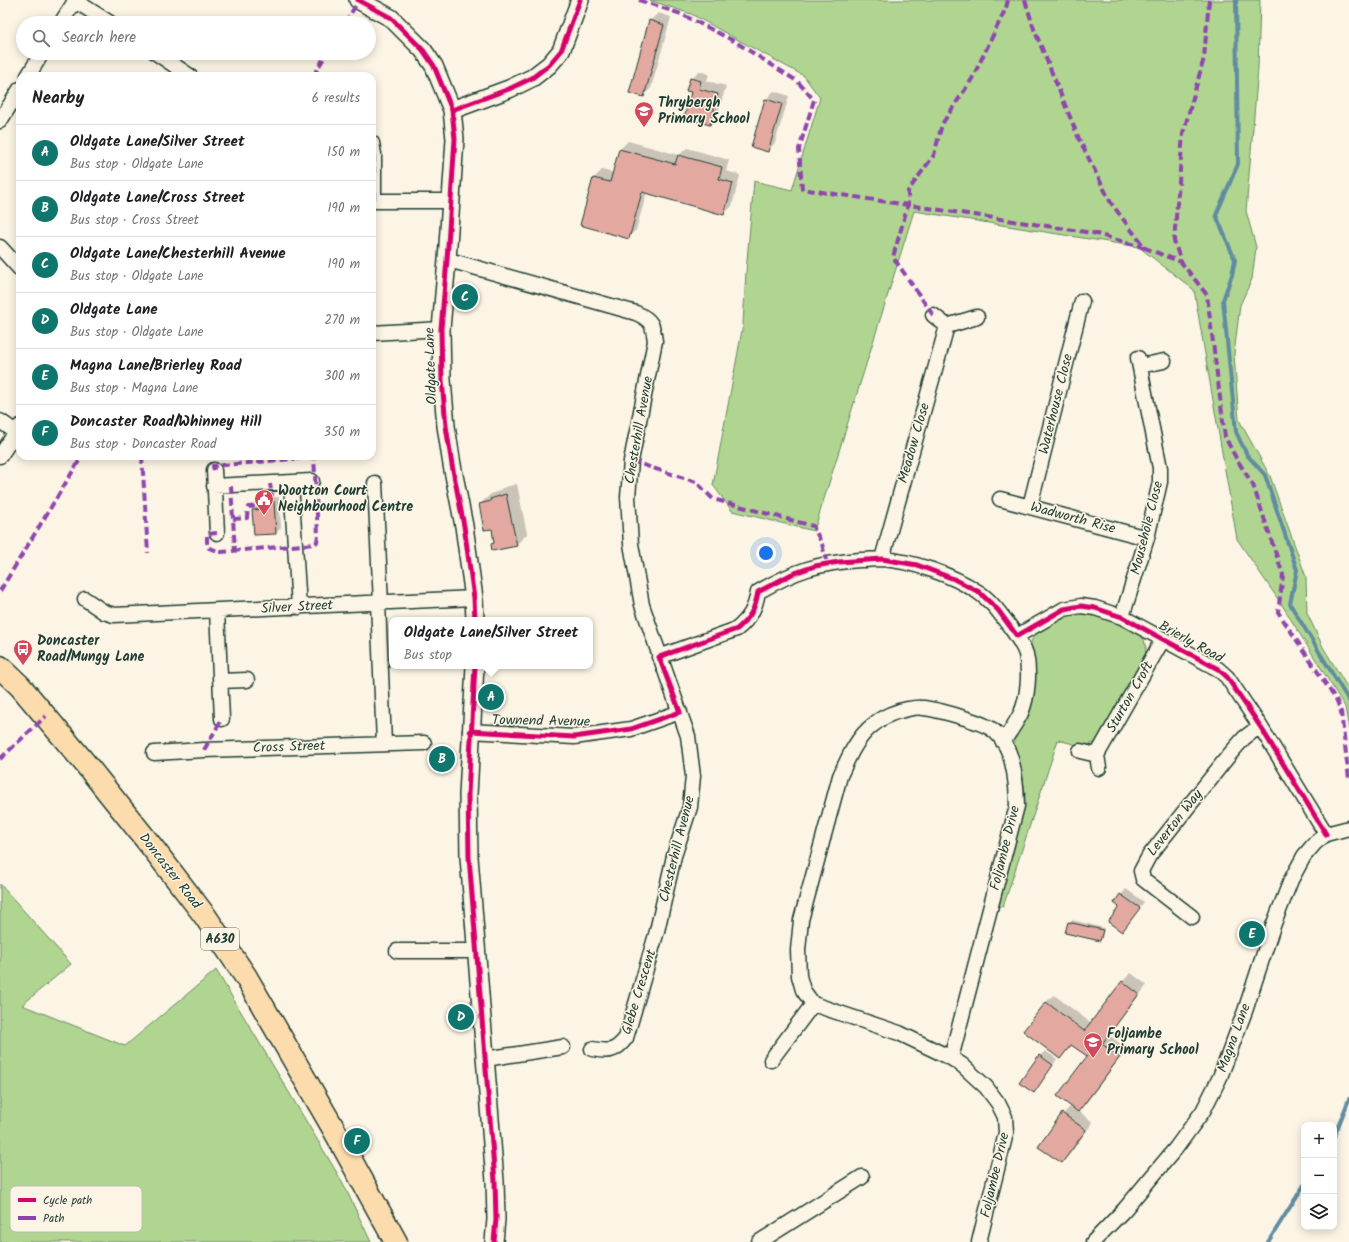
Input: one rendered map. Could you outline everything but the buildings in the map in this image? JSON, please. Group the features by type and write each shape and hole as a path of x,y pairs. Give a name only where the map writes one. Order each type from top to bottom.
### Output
{"main road":[{"name":"Doncaster Road","path":"0,667 20,686 84,762 205,916 250,983 332,1126 396,1242"}],"street":[{"path":"65,16 74,0 99,16"},
{"name":"Oldgate Lane","path":"358,0 391,18 423,50 431,61 440,79 452,110 454,139 447,260 440,329 442,380 446,426 474,598 475,617"},
{"path":"452,110 509,89 532,78 549,65 561,51 580,0"},
{"path":"30,72 38,60"},
{"path":"166,60 184,72"},
{"path":"0,121 15,109"},
{"path":"376,201 450,201"},
{"path":"0,247 16,265"},
{"name":"Chesterhill Avenue","path":"447,260 636,313 646,317 654,326 655,341 631,461 628,497 631,544 642,605 688,736 692,758 693,776 690,807 674,856 657,931"},
{"name":"Waterhouse Close","path":"1030,506 1082,301"},
{"path":"933,315 947,326 977,317"},
{"name":"Meadow Close","path":"882,559 947,326"},
{"path":"376,333 440,329"},
{"name":"Mousehole Close","path":"1122,617 1147,538 1160,482 1160,468 1139,362 1164,361"},
{"path":"0,421 16,428"},
{"path":"0,456 16,432"},
{"path":"214,470 217,534"},
{"path":"214,486 312,481"},
{"path":"291,482 299,607"},
{"path":"375,483 384,743"},
{"name":"Wadworth Rise","path":"1000,499 1147,538"},
{"path":"659,657 737,629 746,621 755,606 758,592 792,574 815,566 839,562 882,559 917,565 954,578 979,592 998,610 1017,636 1026,653 1028,673 1026,694 1021,713 1003,742"},
{"name":"Silver Street","path":"85,599 104,612 114,615 474,598"},
{"name":"Brierly Road","path":"1017,636 1064,610 1081,606 1095,608 1122,617 1218,669 1227,677 1260,726 1326,834"},
{"path":"217,611 222,719"},
{"name":"Sturton Croft","path":"1080,751 1098,762 1163,639"},
{"path":"475,669 470,731 468,857 495,1181 496,1219 494,1242"},
{"path":"220,681 247,680"},
{"name":"Foljambe Drive","path":"951,1058 1017,806 1017,785 1012,763 1003,742 992,729 972,720 924,708 908,709 890,714 872,725 859,740 849,756 840,776 801,920 798,950 799,976 803,990 813,1004 898,1033 951,1058 962,1065 986,1087 998,1104 1005,1117 1006,1133 979,1242"},
{"name":"Townend Avenue","path":"470,731 574,737 631,729 680,712"},
{"name":"Leverton Way","path":"1192,917 1143,879 1141,872 1149,856 1230,754 1244,738 1260,726"},
{"name":"Cross Street","path":"154,753 384,743 424,743"},
{"name":"Magna Lane","path":"1093,1242 1124,1210 1176,1148 1203,1111 1220,1077 1273,926 1291,880 1304,856 1315,843 1326,834 1349,828"},
{"name":"Glebe Crescent","path":"592,1049 602,1051 611,1050 619,1047 626,1038 657,931"},
{"path":"397,951 477,951"},
{"path":"770,1060 813,1004"},
{"path":"485,1059 564,1047"},
{"path":"759,1242 862,1177"}],"green space":[{"path":"649,0 1260,0 1258,68 1246,211 1256,247 1252,279 1240,305 1234,354 1239,420 1270,476 1306,577 1307,613 1323,647 1349,690 1349,730 1345,707 1282,605 1237,539 1194,290 1139,247 914,211 814,531 732,511 713,485 743,325 754,181 792,190 820,98 804,76 691,14"},
{"path":"1083,611 1102,614 1143,636 1146,648 1145,657 1114,709 1101,737 1095,743 1081,746 1058,740 1003,907 998,905 1023,810 1025,793 1021,770 1014,747 1014,738 1029,712 1034,693 1035,676 1031,642 1035,633 1063,616"},
{"path":"0,884 71,964 22,1005 125,1046 216,970 343,1183 371,1242 0,1242"}],"waterway":[{"path":"1236,0 1238,164 1216,215 1235,260 1232,275 1223,300 1236,432 1247,455 1265,475 1297,570 1290,604 1349,701"},
{"path":"1337,1129 1349,1099"},
{"path":"1268,1242 1301,1190"}],"marked path":[{"path":"349,16 359,0"},
{"path":"639,0 681,14 734,41 797,81 814,100 799,149 802,189 1093,233 1145,248"},
{"path":"933,315 893,257 908,205 908,191 934,155 942,124 972,79 1006,8 1008,0"},
{"path":"1025,0 1034,29 1079,139 1111,203 1145,248 1181,262"},
{"path":"1209,0 1204,58 1183,134 1174,241 1181,262 1207,295 1225,437 1253,485 1283,575 1278,612 1337,701 1341,712 1349,779"},
{"path":"315,72 323,60"},
{"path":"0,591 80,460"},
{"path":"142,460 148,553"},
{"path":"214,470 213,466 280,460"},
{"path":"217,533 207,534 207,542 209,548 221,552 314,544 317,542 318,535 314,460"},
{"path":"631,461 696,482 713,499 813,526 822,544 827,564"},
{"path":"233,519 247,518 248,507 262,506 272,495 270,484"},
{"path":"231,486 235,551"},
{"path":"0,759 46,716"},
{"path":"204,750 222,719"}],"cycle path":[{"path":"358,0 391,18 423,50 434,66 452,110 455,139 441,329 442,380 446,426 464,526 474,598 475,617"},
{"path":"452,110 509,89 532,78 549,65 561,51 580,0"},
{"path":"470,731 574,737 631,729 680,712 659,657 737,629 751,613 758,592 792,574 815,566 839,562 882,559 917,565 954,579 979,592 998,610 1017,636 1064,609 1081,606 1095,608 1122,617 1218,669 1227,677 1260,726 1326,834"},
{"path":"475,669 468,795 469,857 495,1181 496,1219 494,1242"}],"place":[{"name":"Thrybergh Primary School","path":"644,128"},
{"name":"Oldgate Lane/Chesterhill Avenue","path":"465,297"},
{"name":"Wootton Court Neighbourhood Centre","path":"264,516"},
{"name":"Doncaster Road/Mungy Lane","path":"23,666"},
{"name":"Oldgate Lane/Silver Street","path":"491,697"},
{"name":"Oldgate Lane/Cross Street","path":"442,759"},
{"name":"Magna Lane/Brierley Road","path":"1252,934"},
{"name":"Oldgate Lane","path":"461,1017"},
{"name":"Foljambe Primary School","path":"1093,1059"},
{"name":"Doncaster Road/Whinney Hill","path":"357,1141"}]}
